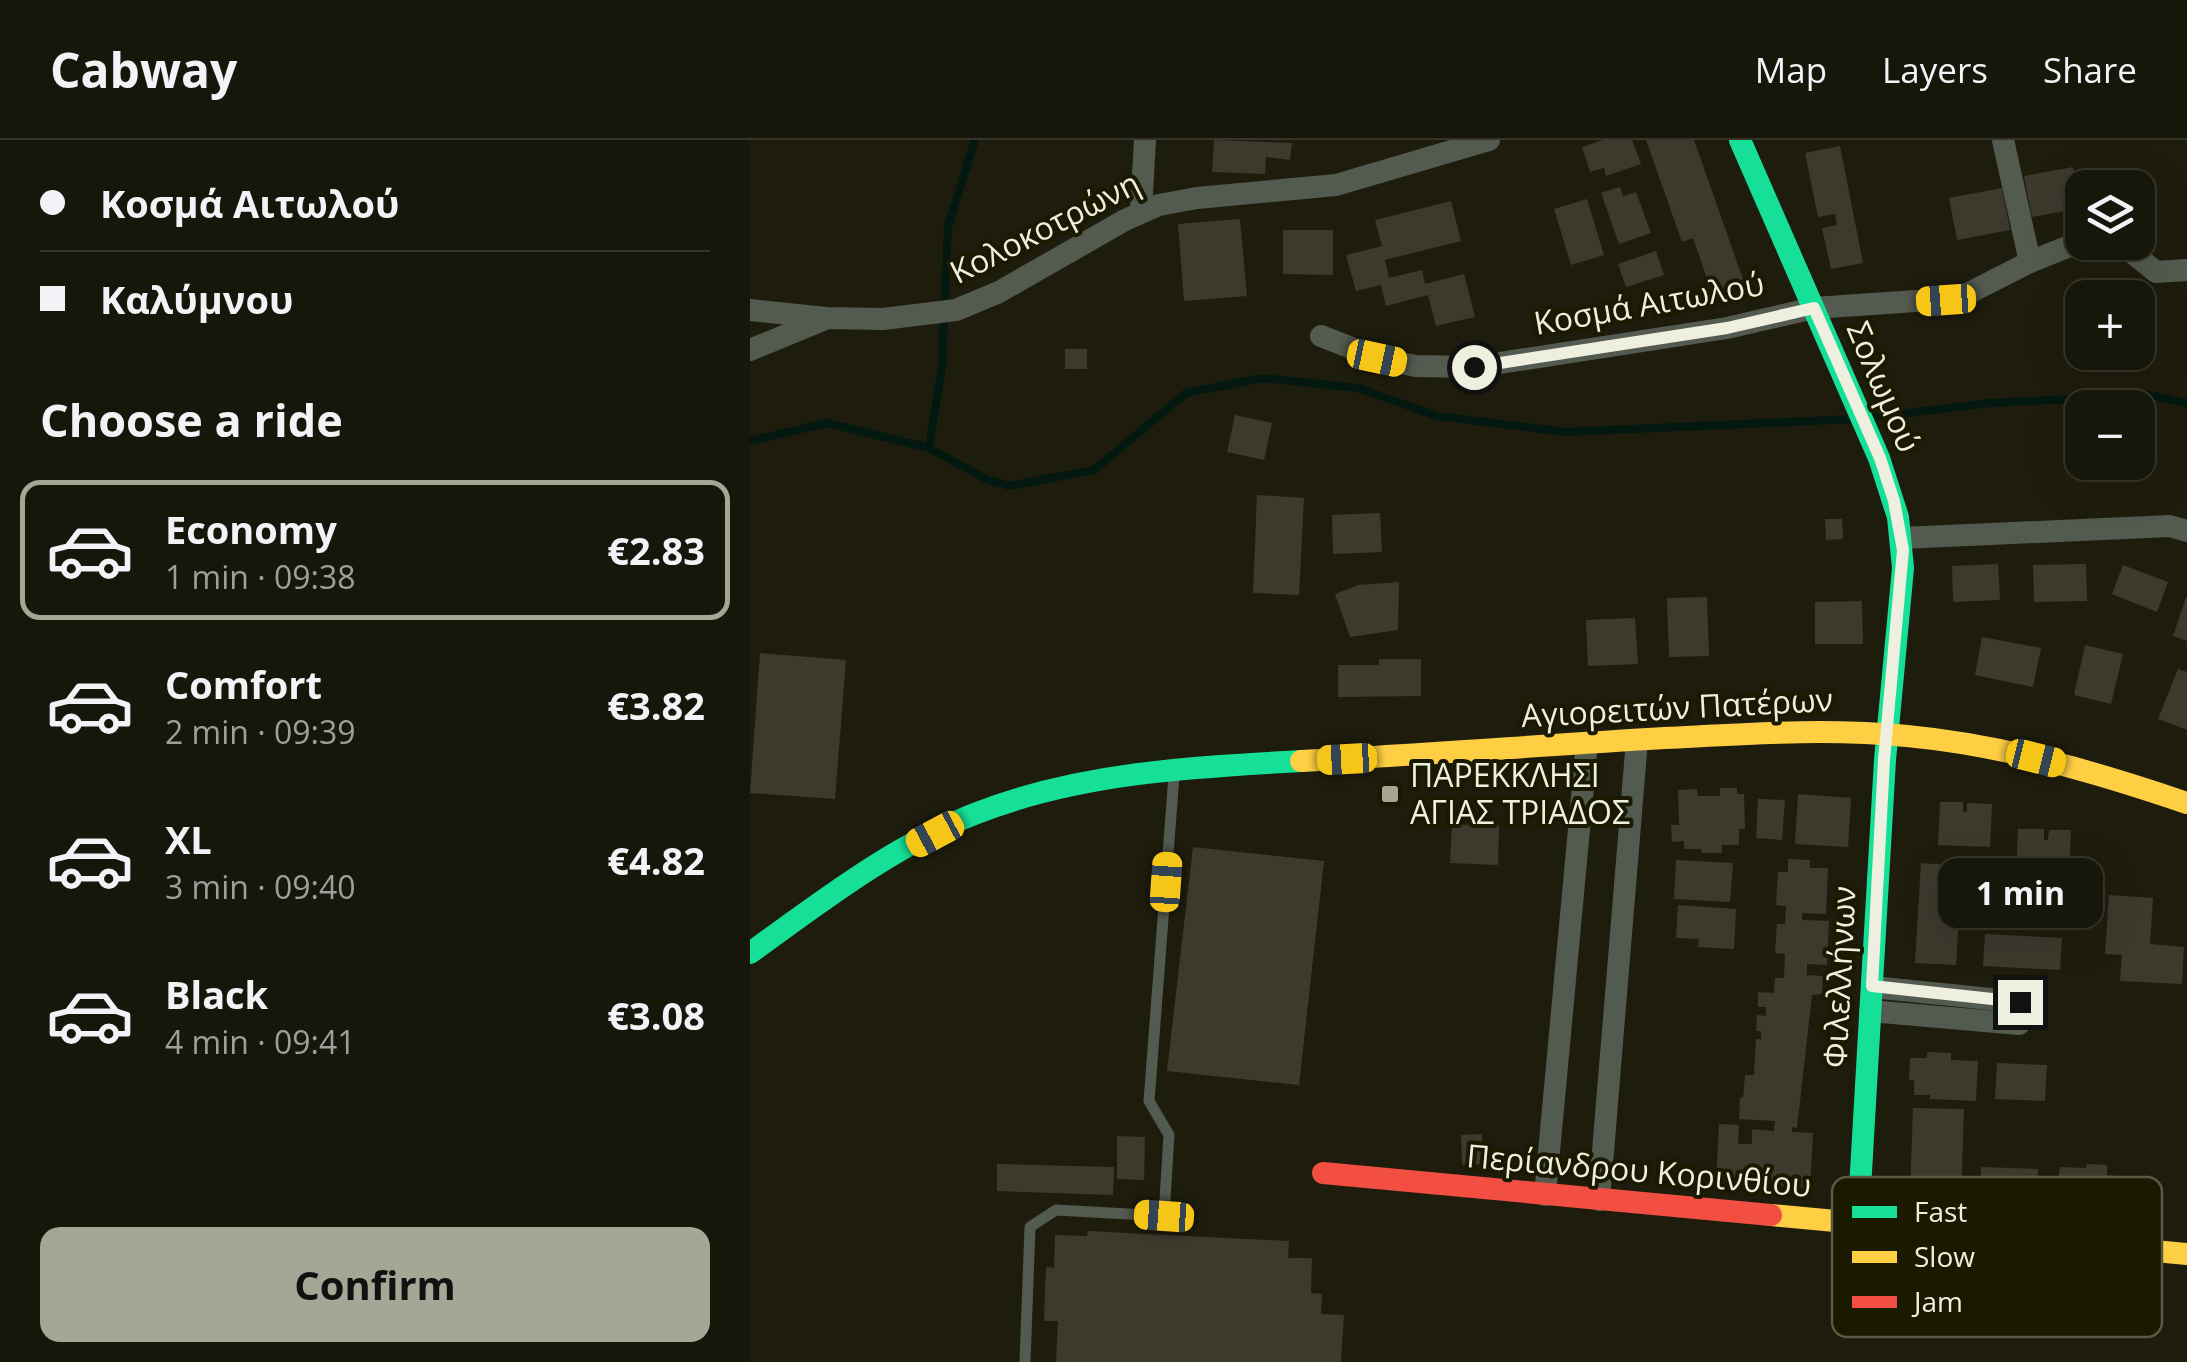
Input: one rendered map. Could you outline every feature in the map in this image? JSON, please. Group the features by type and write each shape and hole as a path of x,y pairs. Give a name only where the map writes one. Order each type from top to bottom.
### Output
{"street":[{"path":"1142,211 1145,140"},
{"name":"Κολοκοτρώνη","path":"750,350 826,318 931,315 956,310 1029,277 1142,211 1197,198 1336,185 1489,140"},
{"name":"Σολωμού","path":"1740,140 1880,458 1902,538 1903,568 1886,734"},
{"path":"2003,140 2030,262"},
{"name":"Κοσμά Αιτωλού","path":"1322,336 1377,358 1416,366 1474,367 1727,328 1814,308 1959,298 2065,248"},
{"path":"2141,260 2156,272 2187,270"},
{"path":"750,310 826,318"},
{"path":"1902,538 2170,526 2187,531"},
{"name":"Αγιορειτών Πατέρων","path":"750,953 863,876 962,820 1010,802 1079,786 1174,772 1588,742 1780,732 1886,734 2036,758 2187,802"},
{"name":"Φιλελλήνων","path":"1861,1177 1886,734"},
{"path":"1599,1200 1636,740"},
{"path":"1546,1195 1588,742"},
{"path":"1870,1011 2020,1013 1872,986"},
{"name":"Περίανδρου Κορινθίου","path":"1324,1173 1832,1222"},
{"name":"Περίανδρου Κορινθίου","path":"2162,1252 2187,1254"}],"lane":[{"path":"1025,1362 1030,1228 1056,1210 1164,1216 1169,1135 1149,1102 1174,772"}],"building":[{"path":"1214,140 1292,143 1290,160 1266,157 1265,174 1212,172"},
{"path":"1603,140 1632,140 1641,164 1606,176 1604,168 1590,172 1582,147"},
{"path":"1646,140 1694,140 1744,282 1712,293 1693,238 1682,242"},
{"path":"1840,146 1863,263 1831,269 1822,228 1837,225 1835,214 1818,217 1805,153"},
{"path":"2073,167 2074,170 2065,170 2065,211 2032,217 2024,176"},
{"path":"1620,187 1623,196 1636,192 1651,233 1619,244 1601,193"},
{"path":"2002,188 2010,230 1957,240 1949,198"},
{"path":"1587,199 1604,255 1571,265 1554,209"},
{"path":"1451,201 1461,241 1385,260 1389,278 1422,270 1425,284 1464,274 1475,317 1436,326 1428,295 1386,306 1381,285 1356,291 1346,255 1382,246 1375,220"},
{"path":"1240,219 1247,296 1184,301 1178,224"},
{"path":"1283,230 1333,230 1333,275 1283,274"},
{"path":"1656,251 1664,275 1626,287 1618,264"},
{"path":"1065,349 1087,349 1087,369 1065,369"},
{"path":"1235,415 1272,423 1264,460 1227,452"},
{"path":"1257,495 1304,498 1299,595 1253,593"},
{"path":"1380,513 1382,552 1333,554 1332,515"},
{"path":"1825,519 1842,519 1843,539 1826,540"},
{"path":"1998,564 2000,600 1953,602 1952,566"},
{"path":"2086,564 2087,601 2034,602 2033,565"},
{"path":"2123,565 2168,582 2157,612 2112,594"},
{"path":"1399,582 1398,630 1350,637 1335,594 1358,585"},
{"path":"1707,597 1709,656 1669,657 1667,598"},
{"path":"2187,597 2187,641 2173,636"},
{"path":"1862,601 1863,644 1815,644 1815,602"},
{"path":"1635,618 1638,664 1588,666 1586,620"},
{"path":"1982,637 2041,648 2033,687 1975,675"},
{"path":"2085,645 2123,654 2111,704 2074,695"},
{"path":"760,653 846,660 835,799 750,793"},
{"path":"1379,659 1421,659 1421,696 1338,697 1338,665 1379,665"},
{"path":"2178,669 2187,672 2187,730 2158,719"},
{"path":"1720,788 1737,788 1737,794 1744,794 1745,829 1739,829 1739,845 1722,845 1722,853 1702,853 1701,849 1684,849 1684,841 1672,842 1671,825 1679,825 1678,790 1697,789 1698,796 1720,796"},
{"path":"1798,794 1851,798 1848,847 1795,844"},
{"path":"1758,799 1785,800 1782,840 1756,838"},
{"path":"1940,802 1963,802 1963,812 1967,812 1967,803 1992,804 1990,847 1938,845"},
{"path":"1452,824 1499,826 1498,865 1450,863"},
{"path":"2018,829 2044,829 2044,840 2048,840 2049,830 2071,830 2069,875 2016,873"},
{"path":"1193,847 1324,861 1299,1085 1167,1071"},
{"path":"1788,859 1810,860 1810,868 1828,868 1826,914 1802,913 1802,920 1829,921 1827,965 1807,964 1807,975 1823,976 1822,994 1812,995 1797,1128 1792,1127 1792,1132 1813,1133 1810,1188 1716,1183 1719,1124 1739,1125 1738,1144 1752,1144 1752,1129 1774,1131 1775,1121 1739,1119 1740,1097 1743,1098 1745,1075 1754,1075 1756,1039 1761,1039 1761,1031 1756,1031 1757,1015 1766,1016 1766,1007 1758,1007 1758,992 1774,993 1775,978 1784,978 1785,954 1775,953 1777,924 1785,924 1786,906 1776,905 1778,872 1788,872"},
{"path":"1676,860 1733,863 1730,902 1674,899"},
{"path":"1921,863 1962,866 1956,965 1915,963"},
{"path":"2109,895 2153,898 2150,944 2184,947 2182,984 2120,981 2122,955 2105,954"},
{"path":"1678,905 1736,909 1734,949 1698,947 1699,939 1676,938"},
{"path":"1985,934 2062,938 2060,970 1983,966"},
{"path":"1927,1052 1951,1053 1951,1060 1978,1061 1976,1101 1914,1095 1914,1080 1909,1080 1910,1058 1927,1058"},
{"path":"1997,1063 2047,1065 2045,1101 1995,1099"},
{"path":"1913,1108 1964,1109 1962,1177 1911,1177"},
{"path":"1482,1134 1483,1164 1462,1165 1461,1135"},
{"path":"1117,1136 1145,1137 1144,1180 1117,1179"},
{"path":"997,1164 1114,1167 1113,1195 997,1191"},
{"path":"2087,1164 2107,1165 2107,1175 2126,1177 2059,1177 2060,1167 2086,1168"},
{"path":"1981,1167 2038,1169 2038,1177 1981,1177"},
{"path":"1088,1231 1289,1241 1288,1258 1312,1258 1311,1293 1322,1294 1321,1314 1344,1315 1341,1362 1056,1362 1058,1321 1044,1321 1046,1267 1054,1268 1055,1235 1087,1236"}],"waterway":[{"path":"929,448 942,366 948,226 975,140"},
{"path":"750,441 827,423 929,448 986,479 1009,486 1094,470 1186,393 1262,378 1358,388 1437,416 1566,432 1855,419"},
{"path":"1868,418 1990,403 2150,395 2187,403"}],"traffic: fast":[{"path":"1740,140 1879,458 1898,517 1903,568 1885,760 1861,1177"},
{"path":"750,953 888,858 977,813 1055,789 1137,774 1301,761"}],"traffic: slow":[{"path":"1301,761 1726,735 1877,734 1943,740 2014,753 2187,803"},
{"path":"1771,1215 1832,1221"},
{"path":"2162,1252 2187,1254"}],"traffic: jam":[{"path":"1323,1173 1771,1215"}],"place":[{"name":"ΠΑΡΕΚΚΛΗΣΙ ΑΓΙΑΣ ΤΡΙΑΔΟΣ","path":"1390,794"}],"route":[{"path":"1474,367 1727,328 1814,308 1880,458 1902,538 1903,568 1884,760 1872,986 2020,1002"}]}
